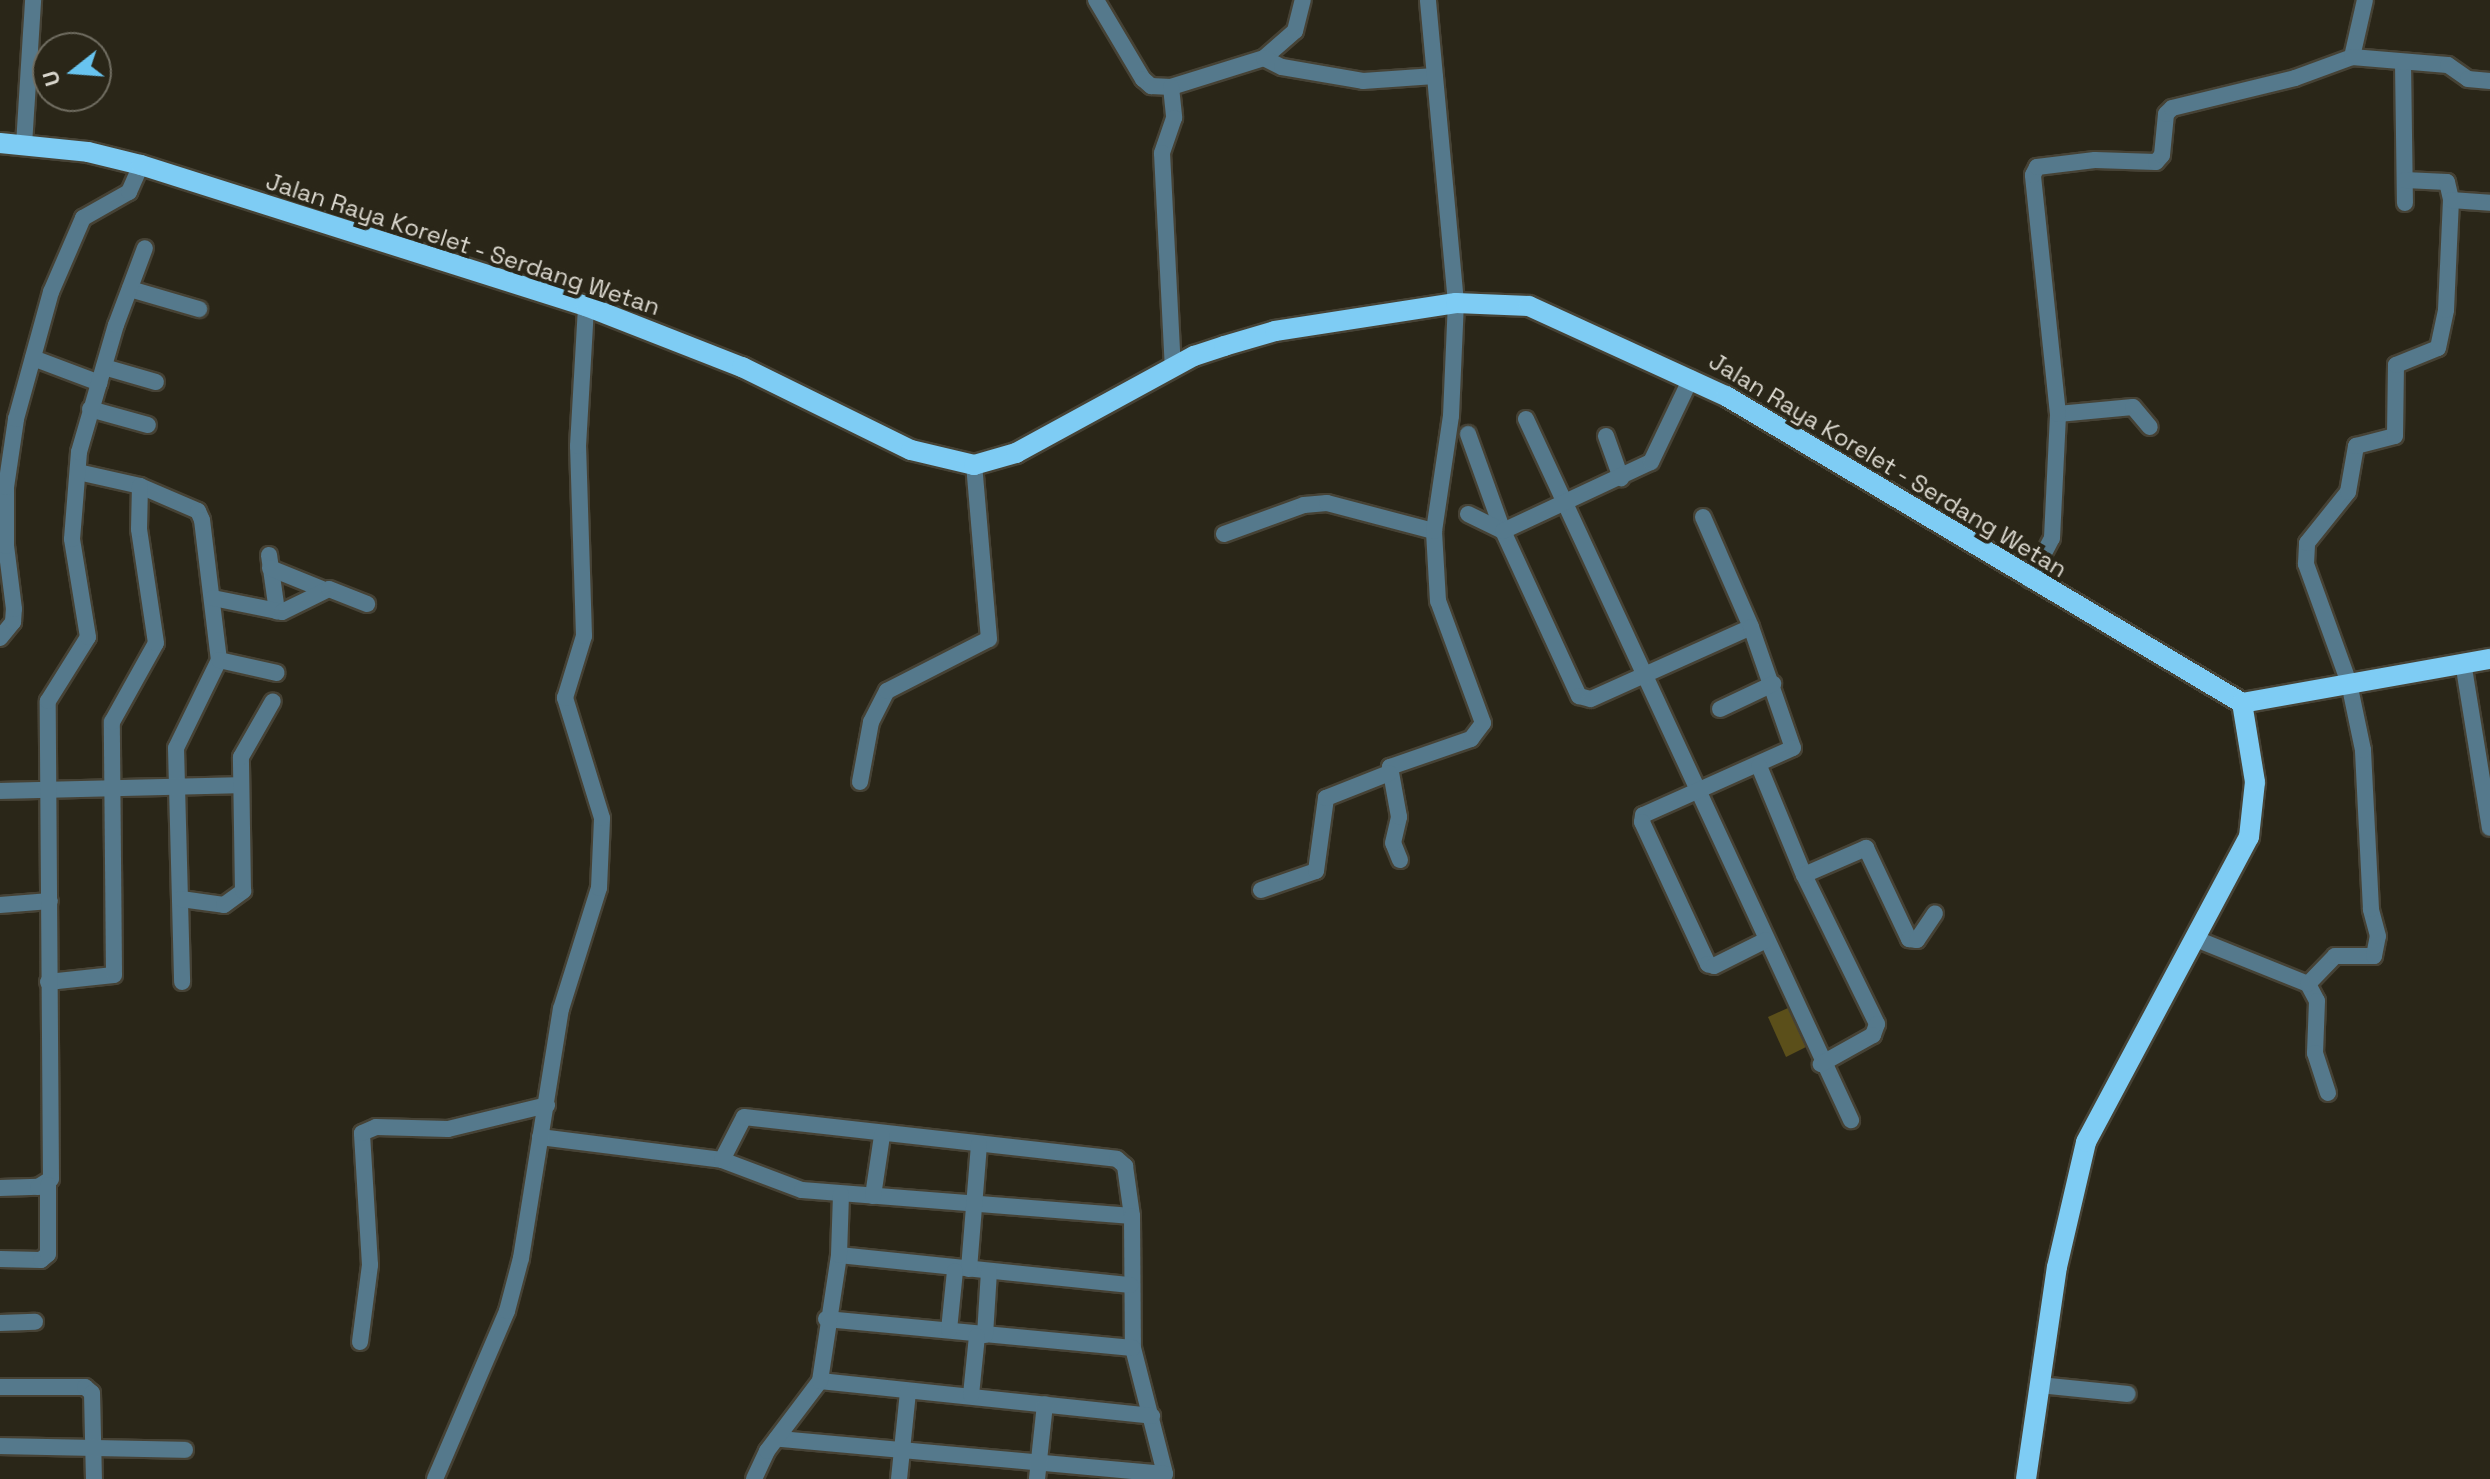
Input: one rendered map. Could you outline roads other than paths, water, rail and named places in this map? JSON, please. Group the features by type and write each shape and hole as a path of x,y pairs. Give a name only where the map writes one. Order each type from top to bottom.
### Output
{"main road":[{"name":"Jalan Raya Korelet - Serdang Wetan","path":"0,143 141,165 586,306 742,367 911,450 974,465 1016,453 1173,368 1275,331 1456,303 1529,306 1691,378 2242,703"},
{"path":"2026,1479 2057,1267 2086,1142 2196,939 2253,820 2255,782 2242,703 2490,659"}],"street":[{"path":"24,145 33,0"},
{"path":"1096,0 1143,79 1151,86 1171,87 1264,58 1295,31 1303,0"},
{"path":"1261,890 1316,871 1326,798 1389,773 1398,761 1471,739 1483,726 1440,612 1434,531 1451,416 1456,303 1428,0"},
{"path":"2352,57 2365,0"},
{"path":"2030,580 2052,538 2058,414 2033,175 2037,167 2095,160 2156,162 2162,155 2166,114 2172,108 2295,78 2352,57 2448,65 2468,79 2490,81"},
{"path":"1264,58 1282,67 1363,81 1435,76"},
{"path":"2403,63 2405,203"},
{"path":"1171,87 1174,118 1162,153 1173,368"},
{"path":"0,638 13,622 14,609 6,546 6,487 16,419 51,292 79,226 91,211 129,192 141,165"},
{"path":"2308,984 2335,956 2376,953 2363,750 2349,683 2310,578 2307,543 2348,492 2356,446 2395,436 2396,365 2438,348 2446,310 2451,200 2447,182 2405,180"},
{"path":"2451,200 2490,203"},
{"path":"0,1259 41,1260 48,1254 48,701 90,627 72,539 78,472 90,409 145,248"},
{"path":"130,289 199,309"},
{"path":"435,1479 507,1311 547,1105 561,1009 599,888 603,860 597,788 565,698 584,636 578,446 586,306"},
{"path":"33,358 102,375 156,382"},
{"path":"1503,531 1621,478 1660,452 1691,378"},
{"path":"2058,414 2133,407 2150,427"},
{"path":"90,409 148,425"},
{"path":"1526,419 1567,501 1821,1064 1851,1120"},
{"path":"1468,434 1503,531 1579,696 1591,699 1751,627"},
{"path":"1606,436 1621,478"},
{"path":"860,782 871,722 887,691 989,639 974,465"},
{"path":"78,472 140,486 198,511 213,598 219,660 177,738 182,982"},
{"path":"48,982 114,975 116,709 156,643 139,529 140,486"},
{"path":"1224,534 1304,505 1327,503 1434,531"},
{"path":"1468,514 1503,531"},
{"path":"1703,517 1751,627 1793,748 1759,766 1643,815 1642,822 1708,964 1714,966 1766,940"},
{"path":"277,611 270,562 322,589 367,604"},
{"path":"213,598 277,611 289,610 322,589"},
{"path":"219,660 277,673"},
{"path":"2463,662 2490,828"},
{"path":"1720,709 1773,684"},
{"path":"181,899 224,905 243,891 239,785 246,740 273,701"},
{"path":"1759,766 1804,875 1877,1024 1873,1035 1821,1064"},
{"path":"1389,773 1398,806 1393,843 1400,860"},
{"path":"0,791 239,785"},
{"path":"1804,875 1866,848 1909,939 1917,940 1935,913"},
{"path":"0,905 50,901"},
{"path":"2196,939 2308,984 2317,1001 2315,1053 2328,1093"},
{"path":"360,1342 370,1265 362,1133 376,1127 448,1129 547,1105"},
{"path":"718,1160 744,1117 882,1136 1122,1161 1132,1216 1130,1285 1133,1348 1165,1474 1115,1476 1038,1471 777,1439"},
{"path":"873,1196 882,1136"},
{"path":"540,1137 718,1160 786,1186 841,1194 1132,1216"},
{"path":"949,1330 973,1205 979,1144"},
{"path":"0,1188 48,1185"},
{"path":"754,1479 777,1439 820,1381 826,1319 839,1255 841,1194"},
{"path":"839,1255 1130,1285"},
{"path":"971,1395 989,1271"},
{"path":"826,1319 1133,1348"},
{"path":"0,1323 35,1322"},
{"path":"820,1381 1152,1416"},
{"path":"2040,1385 2128,1394"},
{"path":"0,1387 85,1387 95,1404 94,1479"},
{"path":"899,1479 899,1453 908,1392"},
{"path":"1038,1471 1045,1404"},
{"path":"0,1446 93,1445 185,1450"}]}
